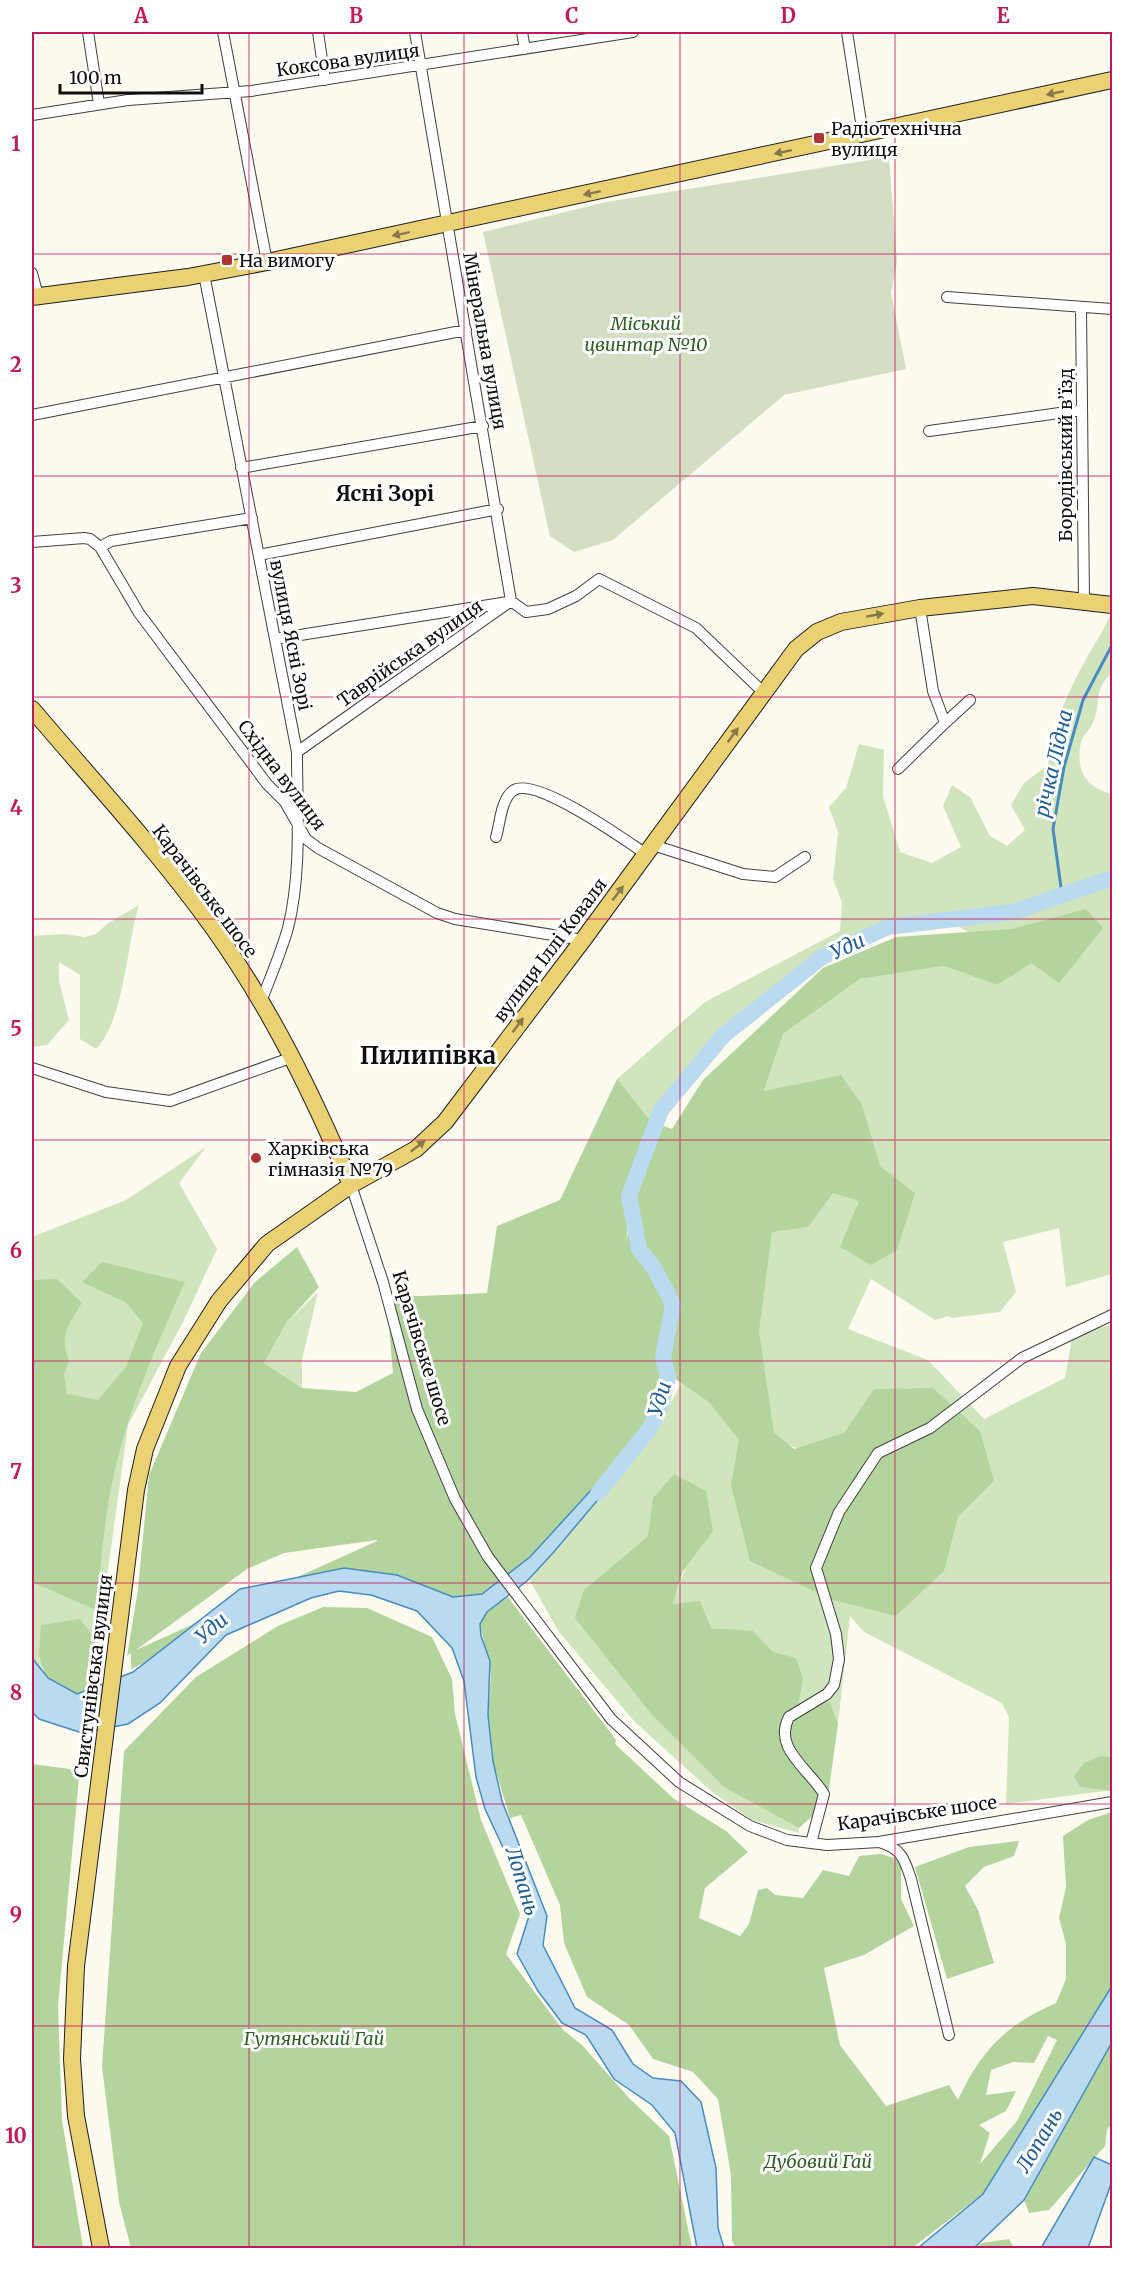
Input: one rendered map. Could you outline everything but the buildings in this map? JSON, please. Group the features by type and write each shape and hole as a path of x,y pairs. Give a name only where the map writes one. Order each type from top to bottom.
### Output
{"main road":[{"path":"35,296 204,274 267,262 1113,80"},
{"name":"вулиця Іллі Коваля","path":"351,1185 416,1149 445,1122 583,940 795,649 817,632 858,618 920,608 1033,596 1113,605"},
{"name":"Карачівське шосе","path":"32,709 168,869 215,930 293,1057 318,1105 351,1185"},
{"name":"Свистунівська вулиця","path":"101,2248 76,2116 72,2059 76,1966 130,1528 145,1449 178,1366 219,1301 267,1244 351,1185"}],"street":[{"path":"88,32 99,104"},
{"path":"223,32 267,262"},
{"path":"318,32 325,80"},
{"name":"Мінеральна вулиця","path":"415,32 498,509 511,601"},
{"path":"522,32 525,49"},
{"name":"Коксова вулиця","path":"32,115 99,104 234,92 325,80 633,32"},
{"path":"847,32 863,135"},
{"path":"32,273 35,296"},
{"name":"вулиця Ясні Зорі","path":"204,274 297,752 298,828 293,903 288,929 261,1002"},
{"path":"947,297 1113,309"},
{"name":"Бородівський в’їзд","path":"1081,308 1084,600"},
{"path":"32,415 466,330"},
{"path":"929,431 1081,410"},
{"path":"241,468 483,426"},
{"path":"259,555 498,509"},
{"path":"32,542 84,538 90,539 99,547 111,541 252,518"},
{"name":"Східна вулиця","path":"99,547 139,613 267,784 285,802 298,828 318,848 437,913 455,919 583,940"},
{"path":"275,639 511,601 526,612 548,609 576,596 599,579 696,628 764,693"},
{"name":"Таврійська вулиця","path":"297,752 511,601"},
{"path":"920,608 933,691 945,723"},
{"path":"898,770 970,700"},
{"path":"496,837 507,798 515,789 527,788 548,795 650,849 743,874 774,877 805,857"},
{"path":"32,1068 106,1092 170,1101 293,1057"},
{"name":"Карачівське шосе","path":"351,1185 383,1282 417,1409 455,1499 488,1557 611,1719 679,1782 750,1826 787,1840 827,1845 879,1842 1113,1802"},
{"path":"811,1843 824,1794 786,1746 783,1735 789,1717 827,1694 834,1685 839,1659 836,1634 816,1568 839,1512 878,1453 930,1428 1022,1358 1113,1315"},
{"path":"879,1842 894,1846 902,1854 911,1879 949,2036"}],"green space":[{"name":"Міський цвинтар №10","path":"889,157 897,262 891,293 906,369 784,395 613,540 574,552 550,536 483,232 606,202"},
{"path":"1112,610 1112,673 1102,684 1092,726 1082,739 1080,761 1084,776 1089,782 1112,794 1112,874 1012,907 889,919 805,961 731,1021 651,1121 617,1079 705,1002 840,931 842,903 833,879 838,832 829,807 846,788 859,744 884,750 883,796 900,852 932,863 961,847 943,806 952,785 970,797 990,836 1007,846 1025,830 1011,805 1024,783 1048,765 1055,729 1063,705"},
{"path":"1112,882 1112,1274 1066,1287 1059,1228 1003,1242 1016,1292 1000,1312 952,1318 948,1316 935,1320 871,1279 848,1329 928,1360 984,1419 1065,1378 1073,1333 1112,1325 1112,1790 1006,1804 1009,1717 1002,1703 864,1632 850,1616 838,1724 797,1714 776,1658 711,1628 673,1604 696,1536 659,1535 623,1584 799,1828 799,1833 752,1820 711,1791 634,1721 559,1632 529,1579 645,1440 648,1444 686,1375 710,1392 740,1441 732,1480 804,1450 775,1441 754,1349 768,1224 841,1075 764,1092 783,1034 860,979 944,966 997,985 1024,963 950,922 1017,914"},
{"path":"139,905 119,1001 113,1020 96,1049 80,1039 80,975 59,962 59,981 69,1020 47,1045 32,1047 32,936 64,934 84,937 96,934 107,924"},
{"path":"1086,909 1103,928 1059,983 1031,963 997,985 944,966 860,979 783,1034 764,1091 841,1075 862,1105 880,1166 915,1193 897,1250 871,1265 840,1247 859,1201 833,1193 808,1227 772,1232 759,1331 774,1433 794,1449 844,1433 874,1389 933,1388 980,1431 994,1481 958,1517 944,1571 896,1616 833,1600 750,1561 731,1485 739,1440 709,1402 659,1368 660,1381 653,1410 633,1446 530,1557 482,1594 453,1597 397,1575 342,1568 131,1669 131,1653 127,1656 138,1589 149,1475 201,1353 255,1282 297,1247 319,1287 287,1322 264,1363 302,1388 356,1392 393,1373 386,1295 487,1293 497,1226 560,1200 617,1079 651,1121 672,1129 703,1080 823,968 896,937 1012,929","holes":["650,1125 626,1242 635,1158","656,1286 676,1304 659,1365 665,1315 662,1296","377,1540 136,1650 247,1569 284,1553"]},
{"path":"206,1147 179,1183 217,1249 184,1320 128,1425 98,1642 46,1677 32,1659 32,1237 126,1200"},
{"path":"102,1262 185,1282 145,1376 120,1449 108,1507 96,1610 32,1582 32,1280 57,1279 82,1303 69,1324 65,1337 69,1361 64,1375 67,1394 98,1400 126,1367 143,1323 125,1302 82,1282"},
{"path":"318,1292 302,1360 302,1388 264,1363 287,1322"},
{"path":"674,1474 706,1491 713,1531 683,1571 673,1604 700,1601 711,1628 753,1631 773,1652 796,1658 803,1679 798,1706 830,1702 838,1724 827,1803 799,1828 724,1787 653,1716 575,1618 584,1590 648,1536 653,1498"},
{"name":"Дубовий Гай","path":"507,1596 616,1740 615,1744 673,1798 726,1831 748,1852 705,1888 699,1918 740,1936 749,1924 758,1890 767,1888 775,1895 803,1898 823,1870 849,1876 859,1856 881,1854 901,1860 901,1899 914,1926 864,1955 824,1968 840,2045 886,2106 949,2085 958,2100 976,2067 997,2041 1023,2020 1056,2003 1066,1979 1066,1944 1059,1918 1066,1887 1063,1836 1088,1820 1112,1812 1112,1986 985,2192 912,2248 736,2248 732,2241 731,2175 718,2099 693,2072 653,2059 629,2025 587,1997 564,1943 560,1905 521,1815 510,1818 494,1765 488,1715 491,1674 480,1624 486,1612","holes":["1048,2036 1057,2040 1017,2121 980,2164 990,2133 979,2125 1006,2111 1016,2091 986,2095 991,2070 1013,2062 1034,2063"]},
{"name":"Гутянський Гай","path":"323,1607 367,1608 432,1637 452,1679 455,1714 481,1820 520,1914 506,1954 563,2030 582,2045 629,2098 669,2136 692,2248 131,2248 119,2202 102,2067 124,1751 196,1677 278,1626"},
{"path":"80,1619 98,1642 93,1689 76,1694 46,1677 39,1655 41,1625"},
{"path":"1100,1756 1112,1757 1112,1791 1080,1787 1074,1776 1084,1763"},
{"path":"32,1764 70,1769 79,1777 58,2006 62,2120 83,2248 32,2248"},
{"path":"1019,1841 1014,1856 984,1867 965,1886 978,1910 994,1963 947,1979 915,1867 969,1847"},
{"path":"1112,2042 1112,2123 1107,2130 1105,2146 1049,2210 1029,2213 1024,2200"},
{"path":"1009,2239 1014,2248 974,2248 982,2243"}],"water":[{"name":"Лопань","path":"603,1477 617,1477 527,1581 487,1612 480,1624 481,1636 490,1661 488,1715 493,1761 502,1801 547,1916 543,1945 575,2008 612,2030 633,2064 653,2078 681,2081 701,2102 716,2168 718,2228 724,2248 697,2248 675,2133 652,2105 614,2079 586,2035 562,2023 538,1991 517,1954 529,1916 515,1873 485,1809 476,1777 464,1681 452,1648 417,1611 371,1595 339,1591 311,1598 226,1635 160,1703 128,1724 82,1733 39,1719 32,1712 32,1658 48,1678 77,1694 133,1672 240,1589 344,1568 397,1575 453,1597 482,1594 530,1557"},
{"name":"Лопань","path":"1112,1986 1112,2042 1024,2200 974,2248 918,2248 983,2194"},
{"path":"1094,2157 1112,2165 1112,2181 1088,2248 1041,2248"}],"waterway":[{"name":"річка Лідна","path":"1062,895 1053,829 1064,767 1083,700 1112,645"},
{"name":"Уди","path":"598,1493 650,1428 661,1406 668,1376 663,1358 673,1304 654,1268 639,1249 629,1196 661,1110 723,1036 822,957 888,927 1013,912 1112,878"}],"place":[{"name":"Радіотехнічна вулиця","path":"819,138"},
{"name":"На вимогу","path":"227,260"},
{"name":"Харківська гімназія №79","path":"256,1158"}],"district":[{"name":"Ясні Зорі","path":"385,493"},
{"name":"Пилипівка","path":"428,1055"}]}
